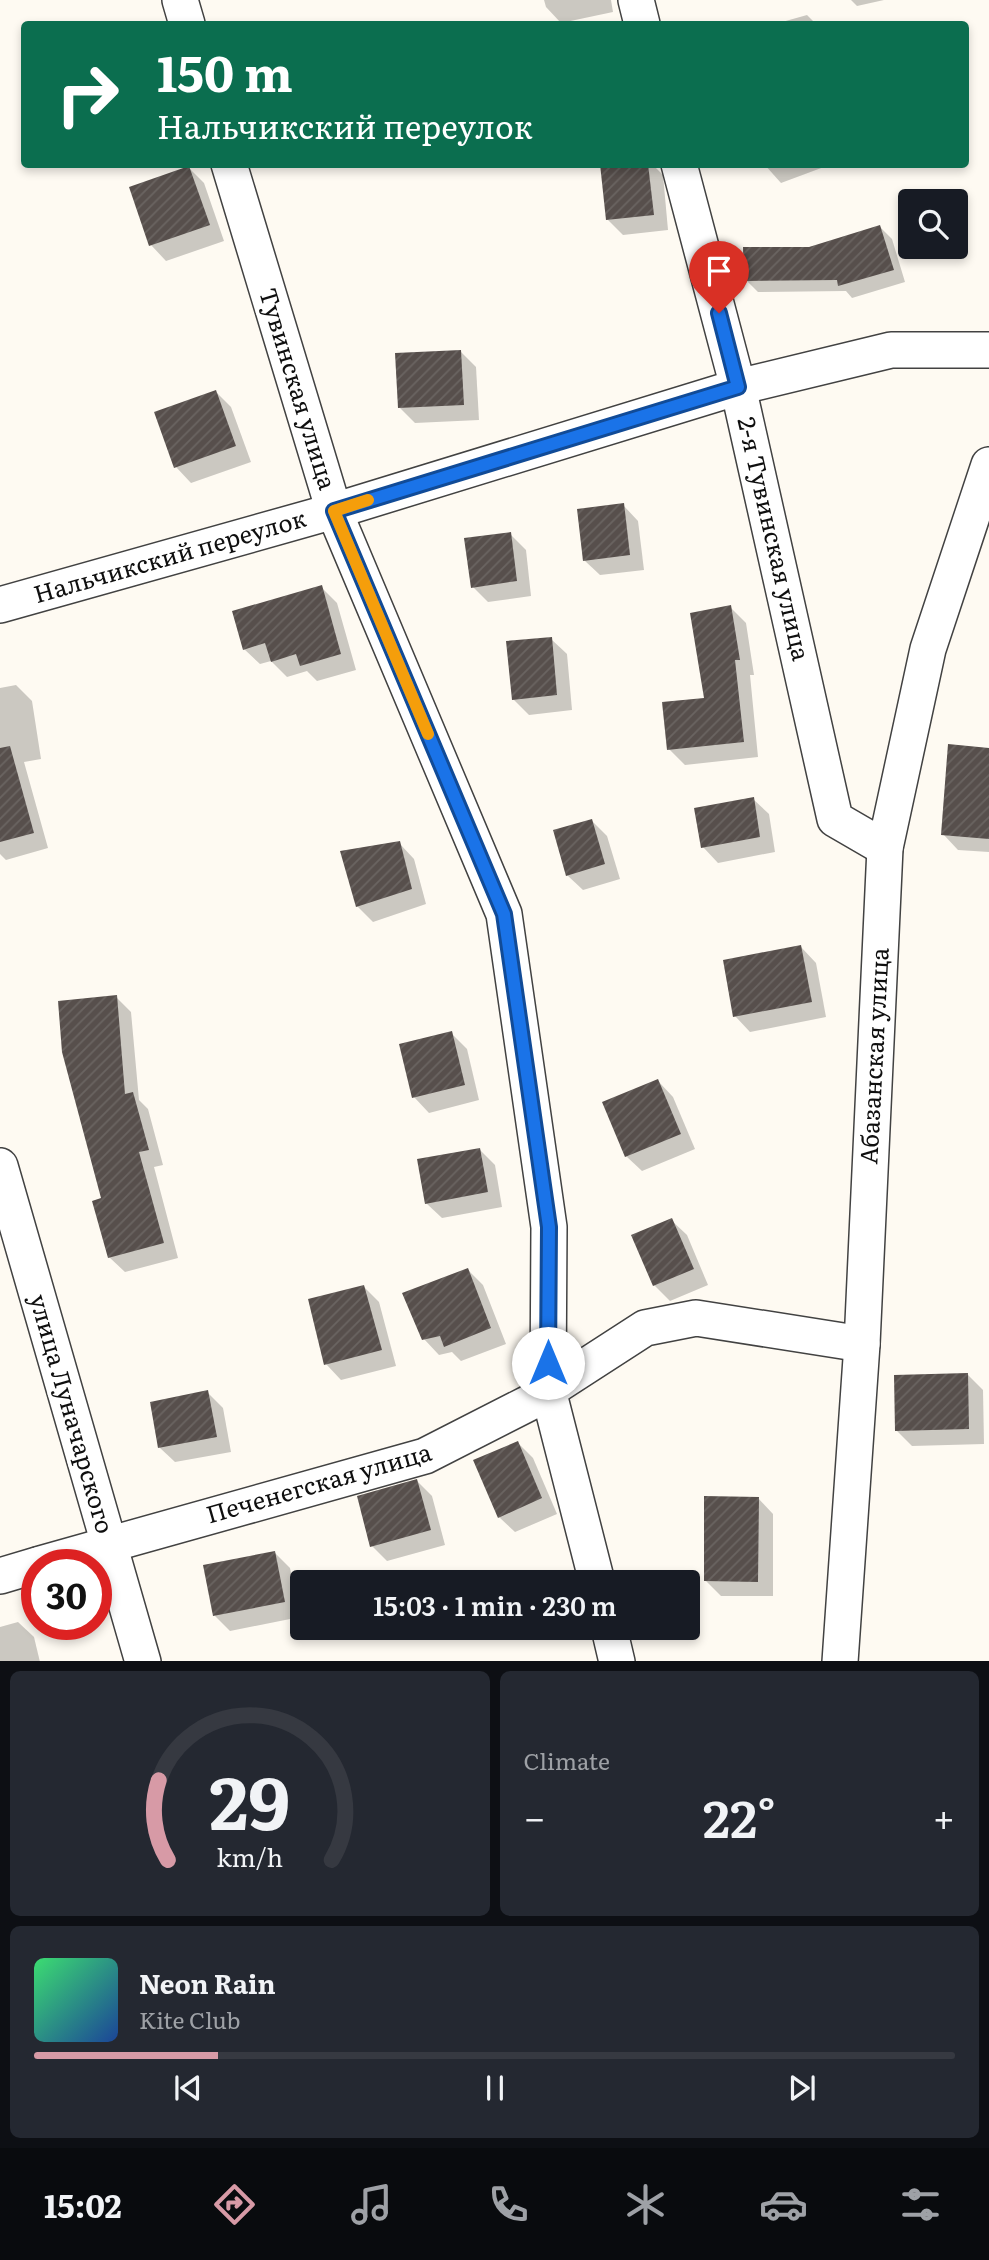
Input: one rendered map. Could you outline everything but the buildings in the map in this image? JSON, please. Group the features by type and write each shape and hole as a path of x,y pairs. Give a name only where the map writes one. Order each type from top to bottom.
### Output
{"street":[{"path":"180,0 186,21"},
{"path":"636,0 641,21"},
{"name":"Тувинская улица","path":"230,168 334,511 504,914 549,1227 548,1390 594,1570"},
{"name":"2-я Тувинская улица","path":"680,168 738,387 835,819 886,848"},
{"name":"Нальчикский переулок","path":"0,605 334,511 738,387 891,350 989,351"},
{"name":"Абазанская улица","path":"840,1661 862,1344 886,848 928,649 989,464"},
{"name":"улица Луначарского","path":"0,1166 143,1661"},
{"name":"Печенегская улица","path":"94,1549 425,1457 529,1403 645,1328 696,1318 862,1344"},
{"name":"Печенегская улица","path":"0,1576 21,1570"},
{"path":"612,1640 617,1661"}],"slow traffic":[{"path":"368,500 334,511 428,734"}],"route":[{"path":"548,1363 549,1227 504,914 334,511 738,387 719,313"}]}
